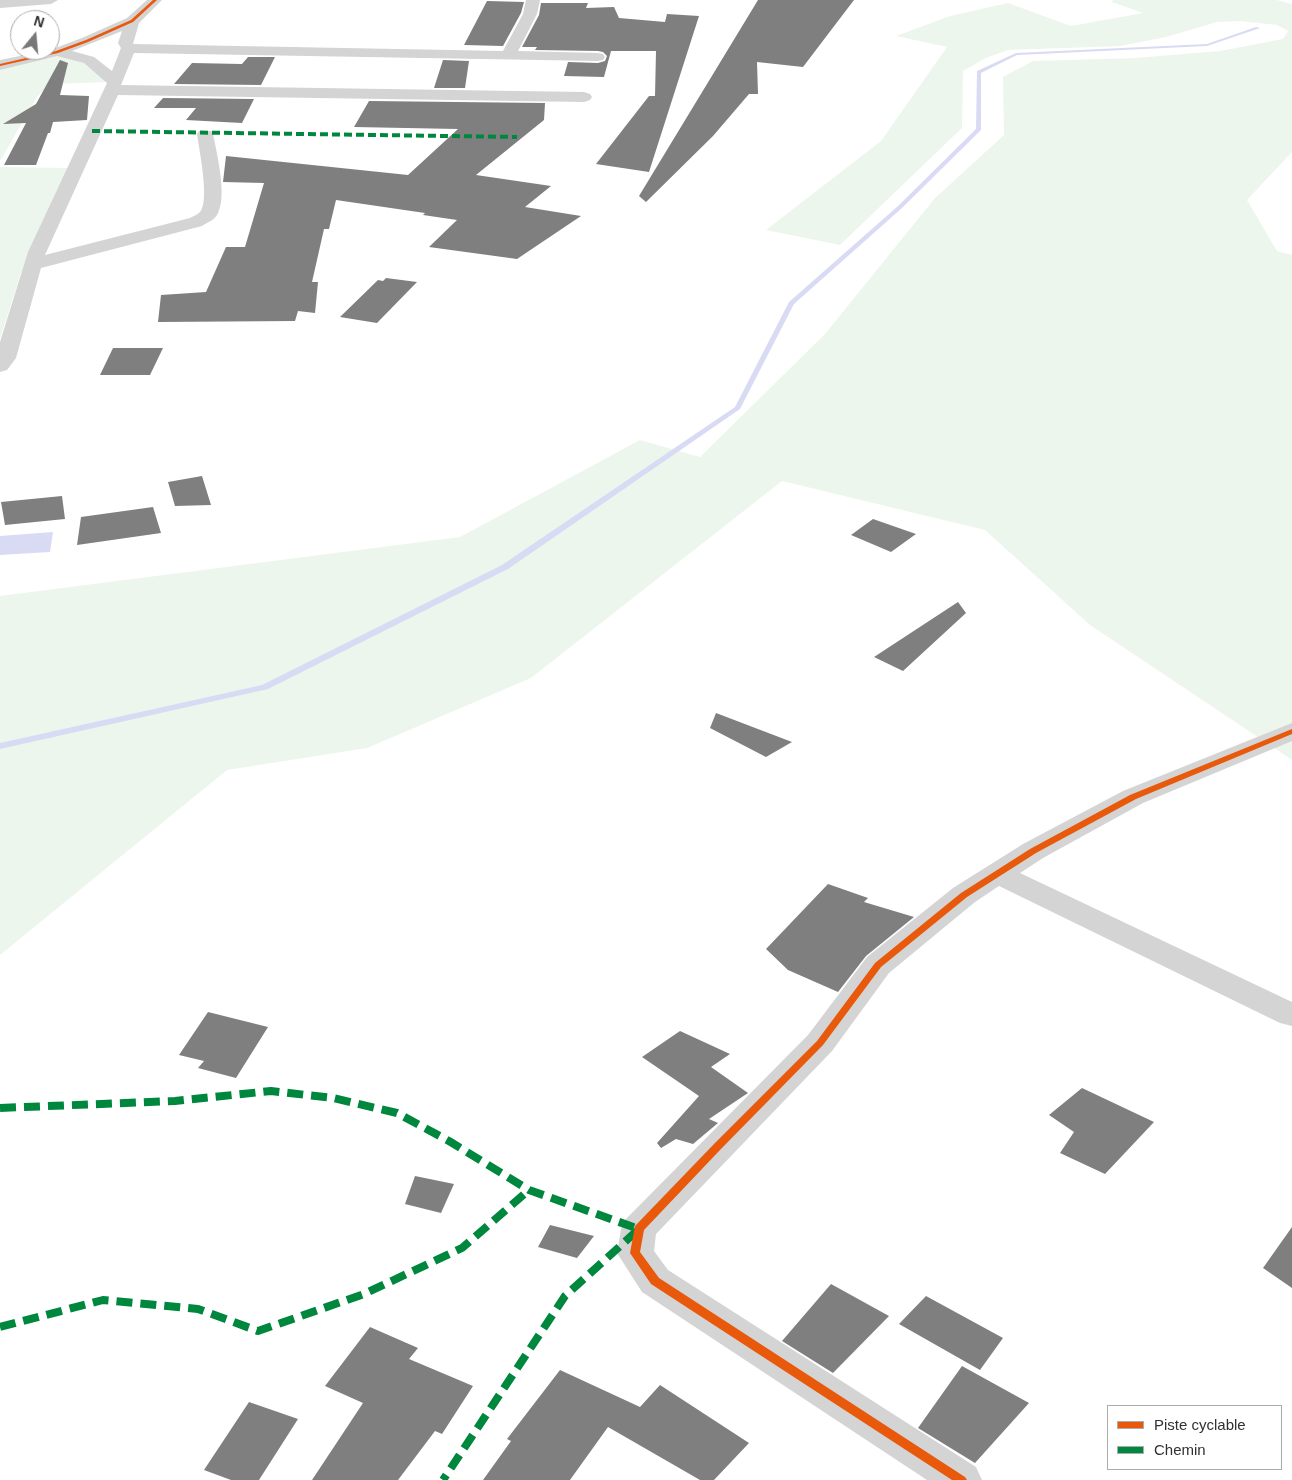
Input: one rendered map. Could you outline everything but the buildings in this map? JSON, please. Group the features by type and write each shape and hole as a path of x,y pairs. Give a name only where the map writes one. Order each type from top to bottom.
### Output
{"street":[{"path":"0,4 50,0"},
{"path":"60,51 88,41 132,21 155,0"},
{"path":"508,55 530,14 533,0"},
{"path":"128,48 125,43 132,21"},
{"path":"128,48 598,57"},
{"path":"0,366 6,358 15,322 34,264 128,48"},
{"path":"60,53 89,60 113,85 584,97"},
{"path":"0,65 22,60"},
{"path":"34,264 196,222 208,214 212,173 205,134"},
{"path":"961,1480 655,1281 635,1253 639,1229 820,1043 878,966 964,895 1033,851 1133,798 1292,731"},
{"path":"998,874 1292,1015"}],"shaded area":[{"path":"1113,0 1277,0 1292,4 1292,152 1247,200 1277,251 1292,255 1292,760 1090,625 985,530 782,481 531,678 367,748 227,770 0,955 0,596 460,537 640,440 700,457 825,334 935,198 1004,135 1003,77 1033,61 1135,58 1220,51 1283,39 1288,31 1277,25 1240,21 1217,22 1166,37 1120,46 1008,50 986,58 963,71 962,128 840,245 766,230 881,141 947,47 896,36 950,16 1008,3 1071,26 1143,13 1112,2"},
{"path":"60,55 84,61 109,82 49,84 37,97 0,161 0,67 30,60 60,60"},
{"path":"0,167 68,168 21,273 0,339"}],"water":[{"path":"53,532 50,552 0,555 0,536"}],"waterway":[{"path":"0,746 265,687 505,567 738,408 791,303 900,207 979,129 979,72 1016,54 1207,45 1258,28"}],"marked path":[{"path":"92,131 517,137"},
{"path":"0,1108 175,1101 271,1091 333,1098 397,1113 449,1141 529,1190 639,1229 565,1296 443,1480"},
{"path":"0,1327 103,1300 198,1309 258,1331 364,1294 462,1248 529,1190"}],"cycle path":[{"path":"0,65 57,52 87,41 132,21 155,0"},
{"path":"961,1480 655,1281 635,1253 639,1229 820,1043 878,965 964,895 1033,851 1133,797 1292,731"}]}
